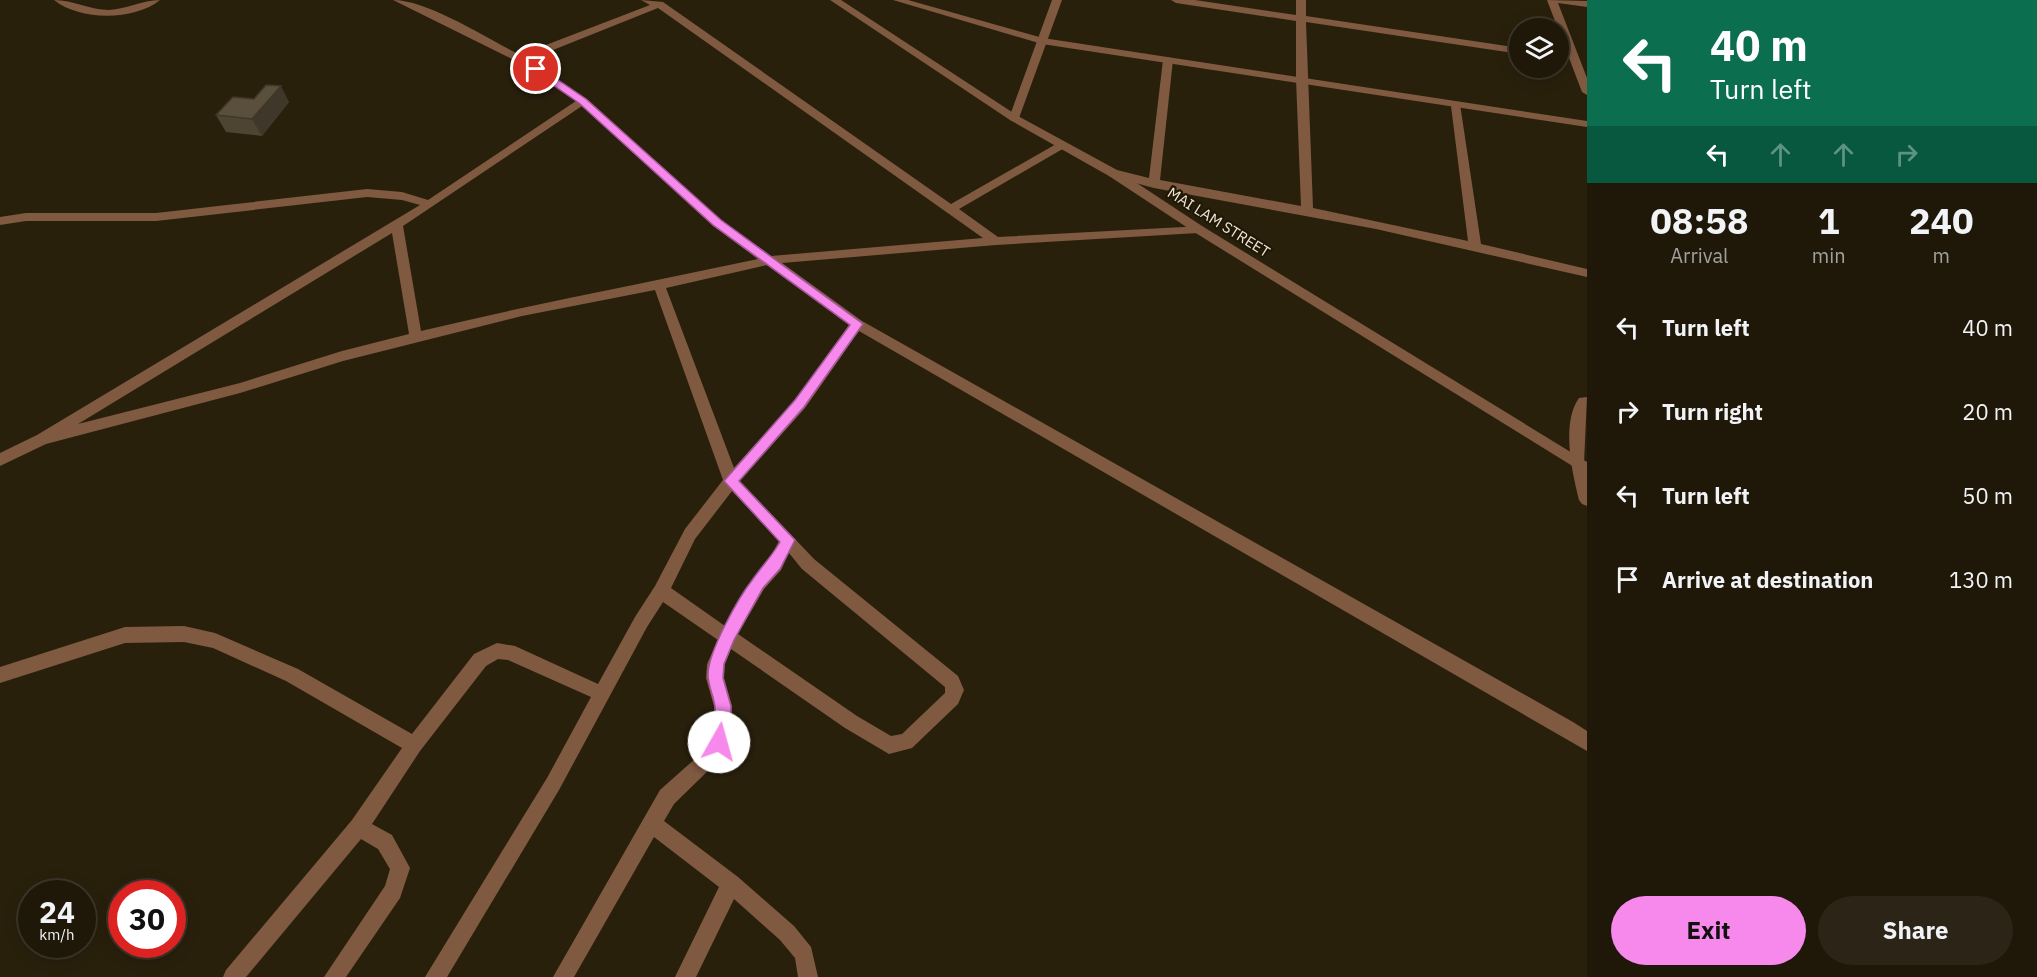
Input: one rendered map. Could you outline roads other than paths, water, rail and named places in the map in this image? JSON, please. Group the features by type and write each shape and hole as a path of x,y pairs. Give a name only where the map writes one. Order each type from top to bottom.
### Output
{"street":[{"path":"59,0 83,11 109,13 136,9 155,0"},
{"path":"398,0 443,19 520,59 583,101 717,223 857,324 1587,742"},
{"path":"646,0 663,2 996,241"},
{"name":"MAI LAM STREET","path":"835,0 1014,118 1113,174 1582,466"},
{"path":"898,0 1042,41 1301,79 1456,106 1587,124"},
{"path":"1014,118 1057,0"},
{"path":"1176,0 1509,49"},
{"path":"1301,0 1301,79 1307,211"},
{"path":"1587,4 1553,0 1587,92"},
{"path":"520,59 663,2"},
{"path":"1569,58 1587,61"},
{"path":"1154,184 1168,60"},
{"path":"0,460 42,438 430,204 583,101"},
{"path":"1456,106 1474,246"},
{"path":"951,209 1062,145"},
{"path":"1113,174 1154,184 1307,211 1474,246 1587,273"},
{"path":"0,221 26,217 156,217 367,193 402,196 430,204"},
{"path":"396,224 416,338"},
{"path":"42,438 240,388 342,356 522,311 659,285 771,260 996,241 1198,229"},
{"path":"659,285 730,481 788,540 808,564 952,682 955,690 952,698 906,742 889,745 851,722 661,591"},
{"path":"435,977 553,784 641,622 661,591 690,534 730,481 800,404 857,324"},
{"path":"1587,402 1584,402 1579,409 1582,466 1587,500"},
{"path":"563,977 667,796 711,756 719,742 723,724 723,706 715,678 716,664 728,636 758,584 775,564 788,540"},
{"path":"1,677 125,635 184,634 215,641 292,675 414,745"},
{"path":"233,977 359,826 414,745 480,660 497,651 509,652 602,694"},
{"path":"651,823 731,884 787,933 804,954 808,977"},
{"path":"334,977 393,891 400,868 385,842 359,826"},
{"path":"685,977 731,884"}]}
